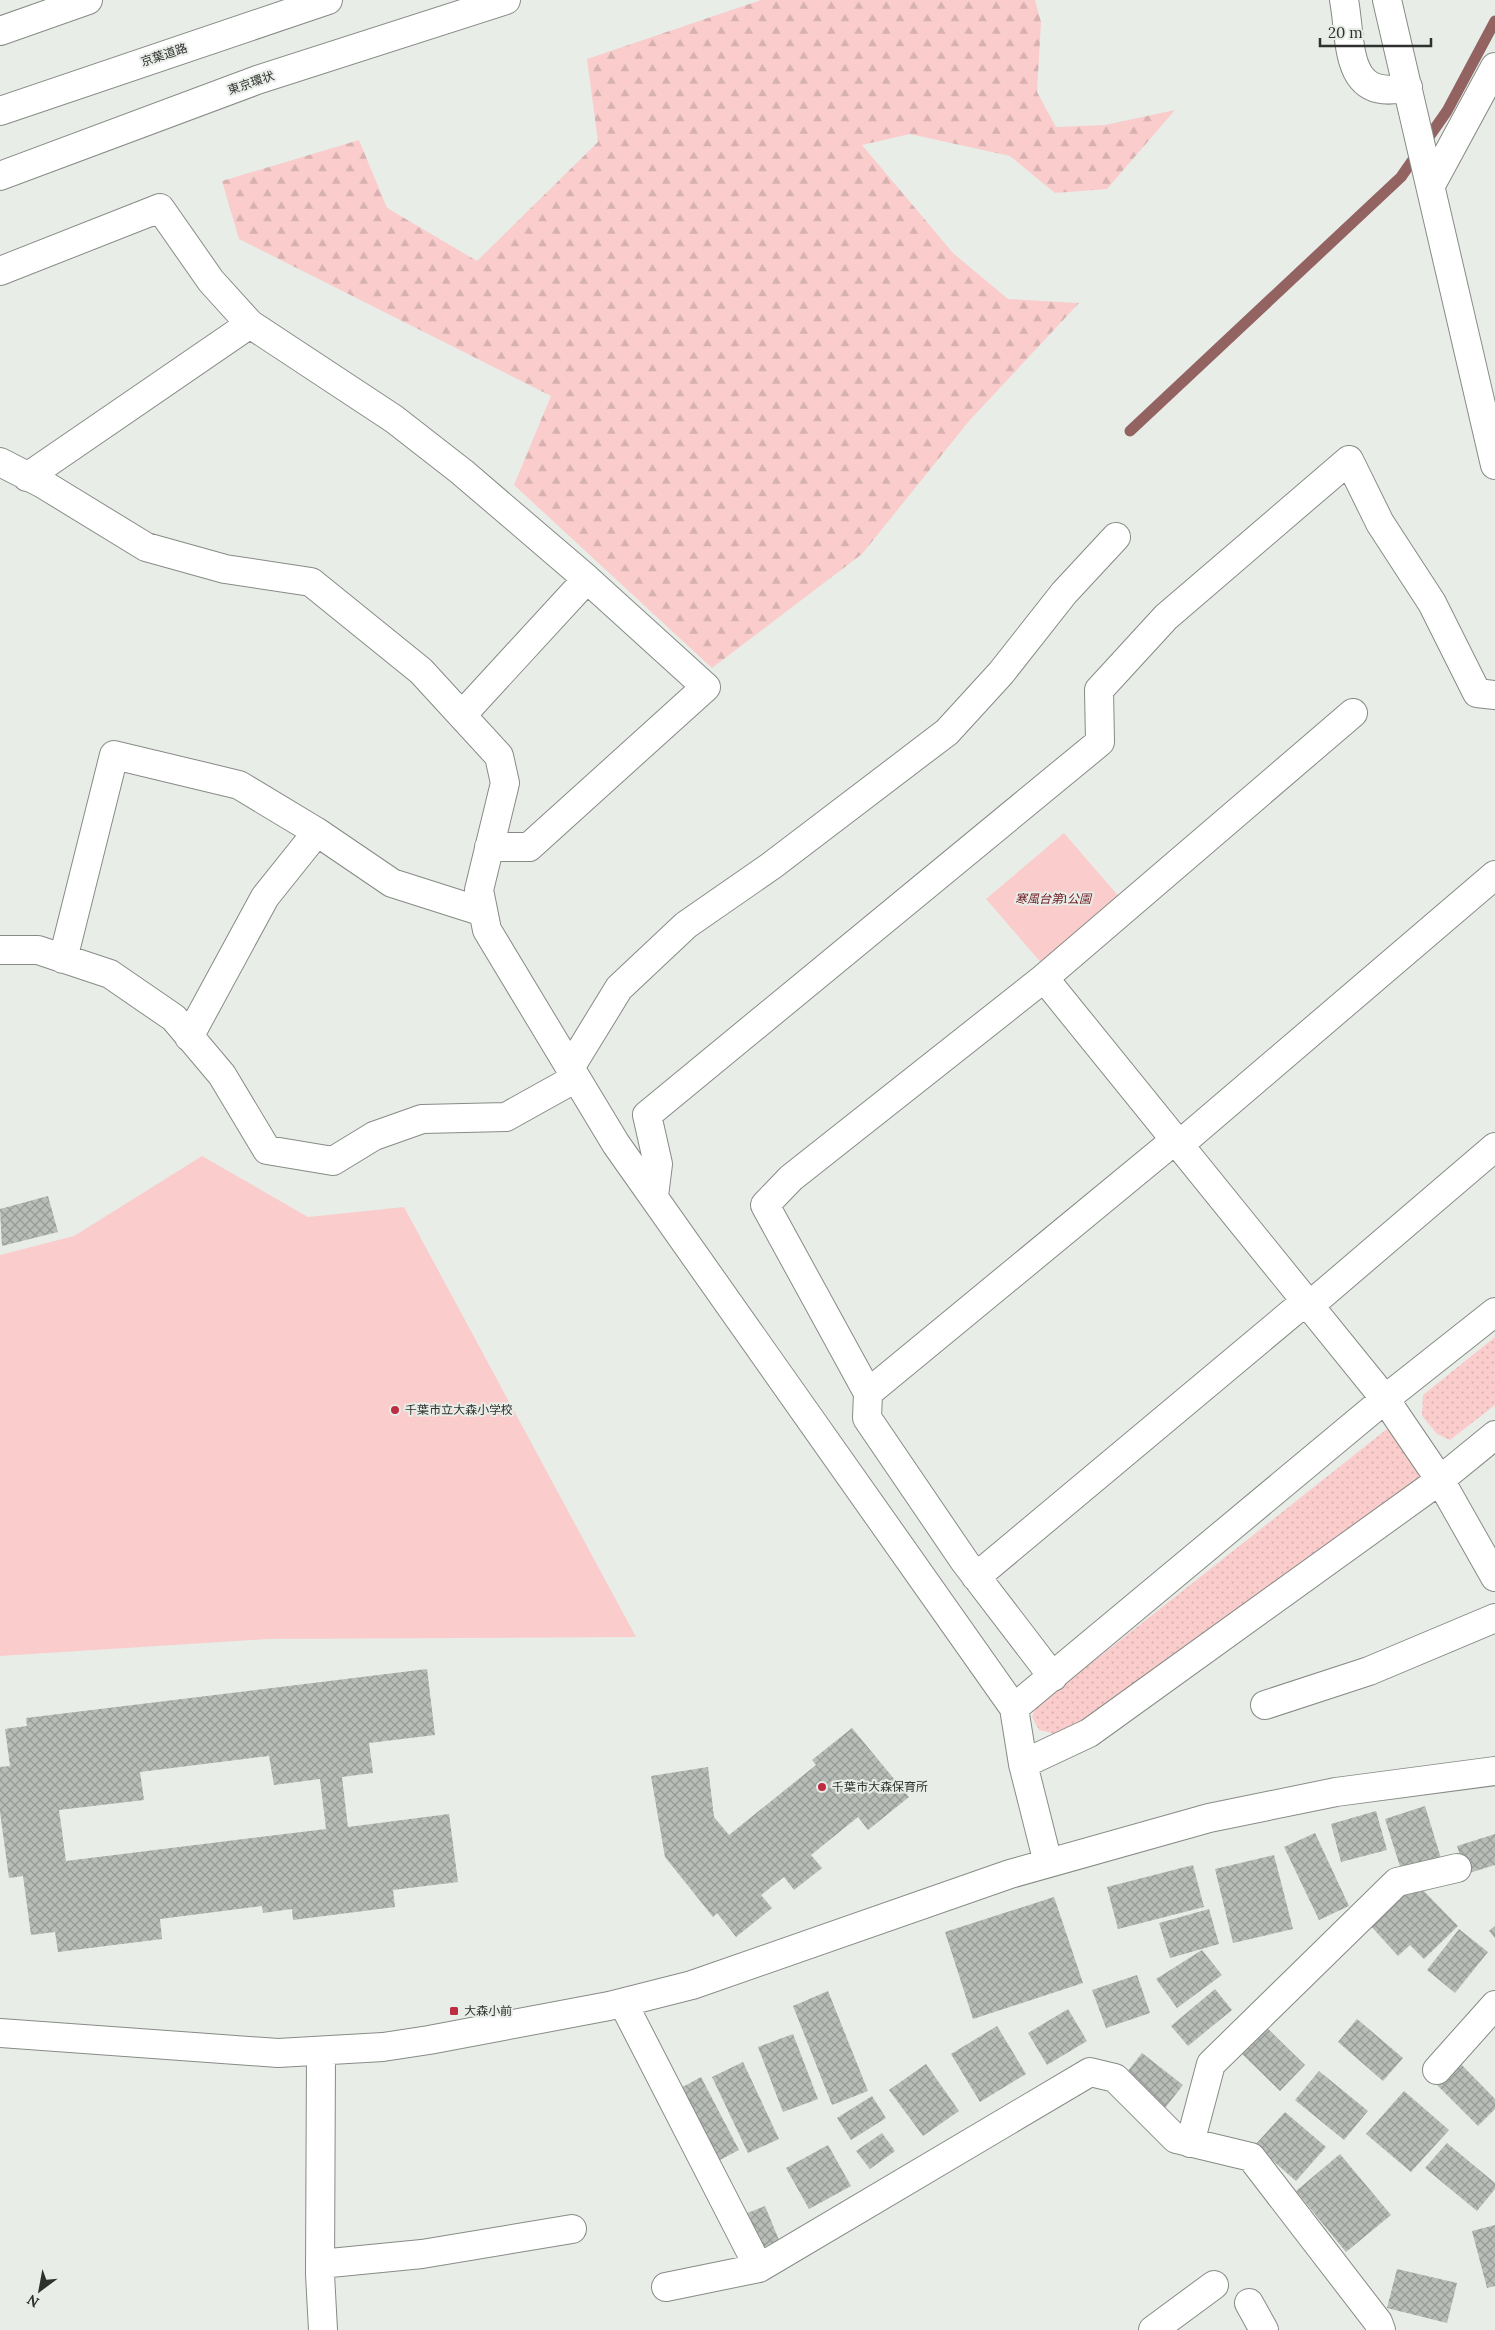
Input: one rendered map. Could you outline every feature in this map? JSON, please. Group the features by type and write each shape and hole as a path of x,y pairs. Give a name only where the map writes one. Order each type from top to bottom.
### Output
{"main road":[{"path":"0,31 88,0"},
{"name":"京葉道路","path":"0,111 328,0"},
{"name":"東京環状","path":"0,176 257,80 506,0"},
{"path":"1344,0 1355,71 1371,86 1394,90 1408,87"},
{"path":"1388,0 1495,465"},
{"path":"1431,185 1495,67"},
{"path":"0,271 160,208 211,280 250,324 394,419 462,472 587,580 706,687 528,846 489,848"},
{"path":"27,477 250,324"},
{"path":"654,1196 658,1164 648,1115 1100,742 1099,690 1166,617 1349,460 1380,523 1432,603 1477,692 1495,695"},
{"path":"0,462 43,484 146,547 226,569 311,582 421,671 498,756 505,783 479,890 486,930 616,1144 1014,1708 1023,1764 1048,1863"},
{"path":"0,950 38,950 110,974 174,1018 222,1075 267,1150 333,1161 374,1136 422,1119 506,1116 573,1073 619,988 686,925 771,866 947,732 1001,673 1064,593 1116,537"},
{"path":"462,715 587,580"},
{"path":"1053,1677 976,1577 867,1418 868,1392 765,1205 791,1178 1044,978 1353,713"},
{"path":"63,958 114,756 239,785 317,832 392,883 483,912"},
{"path":"190,1037 265,897 317,832"},
{"path":"868,1392 1177,1142 1495,875"},
{"path":"1044,978 1386,1399 1440,1480 1495,1576"},
{"path":"976,1577 1495,1147"},
{"path":"1014,1708 1386,1399 1495,1312"},
{"path":"1023,1764 1089,1733 1440,1480 1495,1435"},
{"path":"1265,1704 1369,1671 1495,1618"},
{"path":"0,2033 278,2053 383,2048 429,2040 623,2003 692,1986 1010,1874 1209,1818 1336,1792 1495,1771"},
{"path":"1190,2143 1211,2064 1397,1882 1457,1868"},
{"path":"623,2003 759,2268"},
{"path":"1437,2070 1495,2005"},
{"path":"320,2052 320,2264 323,2330"},
{"path":"666,2287 759,2268 1090,2072 1115,2078 1176,2139 1250,2157 1373,2327"},
{"path":"320,2264 422,2254 572,2229"},
{"path":"1153,2330 1214,2285"},
{"path":"1249,2303 1264,2330"}],"green space":[{"path":"761,0 1035,0 1041,22 1037,92 1056,127 1105,125 1175,110 1107,189 1055,193 1010,156 910,134 862,145 953,253 1008,299 1079,303 969,421 862,554 712,668 514,485 551,396 239,239 222,181 359,140 387,208 477,261 598,142 587,59"},
{"name":"寒風台第1公園","path":"1064,833 1121,899 1043,965 986,899"},
{"path":"202,1156 308,1217 404,1207 636,1637 268,1639 0,1656 0,1255 74,1236"},
{"path":"1495,1337 1495,1405 1450,1440 1437,1434 1422,1416 1423,1395"},
{"path":"1387,1429 1394,1430 1419,1471 1419,1485 1106,1710 1056,1734 1039,1730 1032,1717 1036,1707"}],"building":[{"path":"48,1196 58,1232 2,1246 0,1209"},
{"path":"427,1669 435,1735 369,1743 373,1773 342,1777 348,1827 449,1814 458,1882 393,1890 395,1907 293,1920 292,1909 263,1913 262,1906 160,1919 162,1939 58,1952 55,1932 31,1935 23,1876 9,1878 0,1812 0,1767 10,1766 5,1729 27,1726 26,1718","holes":["269,1756 274,1785 320,1779 326,1829 66,1861 59,1810 144,1800 140,1772"]},
{"path":"852,1728 909,1797 868,1830 858,1817 811,1855 822,1868 794,1890 784,1877 761,1895 772,1908 736,1937 717,1913 713,1917 665,1857 651,1776 708,1767 714,1817 729,1835 816,1765 812,1760"},
{"path":"1425,1806 1443,1865 1403,1876 1385,1819"},
{"path":"1376,1811 1387,1850 1341,1862 1331,1824"},
{"path":"1315,1833 1349,1906 1319,1920 1284,1847"},
{"path":"1495,1834 1495,1865 1466,1874 1457,1846"},
{"path":"1274,1855 1293,1929 1233,1943 1215,1869"},
{"path":"1193,1865 1204,1907 1118,1929 1107,1887"},
{"path":"1414,1881 1458,1926 1424,1959 1410,1945 1398,1956 1369,1924"},
{"path":"1054,1897 1083,1983 973,2019 945,1932"},
{"path":"1209,1909 1219,1944 1170,1958 1159,1923"},
{"path":"1495,1926 1495,1938 1489,1931"},
{"path":"1459,1929 1488,1952 1455,1993 1427,1970"},
{"path":"1202,1950 1222,1975 1177,2008 1156,1979"},
{"path":"1137,1975 1150,2013 1106,2028 1092,1990"},
{"path":"1215,1989 1232,2010 1188,2046 1171,2026"},
{"path":"828,1991 868,2091 832,2105 793,2006"},
{"path":"1068,2009 1087,2041 1047,2065 1028,2033"},
{"path":"1357,2019 1403,2058 1383,2081 1338,2042"},
{"path":"1259,2020 1305,2065 1280,2091 1234,2046"},
{"path":"997,2026 1026,2074 980,2102 951,2054"},
{"path":"793,2034 818,2099 783,2112 758,2047"},
{"path":"1142,2053 1183,2085 1165,2108 1124,2076"},
{"path":"1457,2060 1495,2099 1495,2109 1478,2126 1434,2082"},
{"path":"743,2062 779,2139 748,2153 712,2077"},
{"path":"926,2064 959,2111 923,2136 889,2090"},
{"path":"1319,2071 1368,2111 1344,2140 1295,2100"},
{"path":"701,2077 739,2150 716,2162 677,2090"},
{"path":"1404,2091 1449,2130 1411,2172 1366,2134"},
{"path":"872,2096 886,2118 851,2140 837,2118"},
{"path":"1285,2112 1326,2147 1296,2181 1255,2145"},
{"path":"882,2133 895,2151 870,2169 856,2151"},
{"path":"1447,2143 1495,2183 1495,2189 1477,2211 1425,2168"},
{"path":"828,2145 851,2186 809,2209 786,2168"},
{"path":"1340,2154 1391,2215 1346,2252 1296,2191"},
{"path":"765,2206 779,2240 756,2250 742,2215"},
{"path":"1495,2225 1495,2286 1487,2288 1472,2231"},
{"path":"1397,2269 1457,2283 1447,2323 1387,2308"}],"waterway":[{"path":"1130,431 1401,177 1447,111 1495,21"}],"place":[{"name":"千葉市立大森小学校","path":"395,1410"},
{"name":"千葉市大森保育所","path":"822,1787"},
{"name":"大森小前","path":"454,2011"}]}
